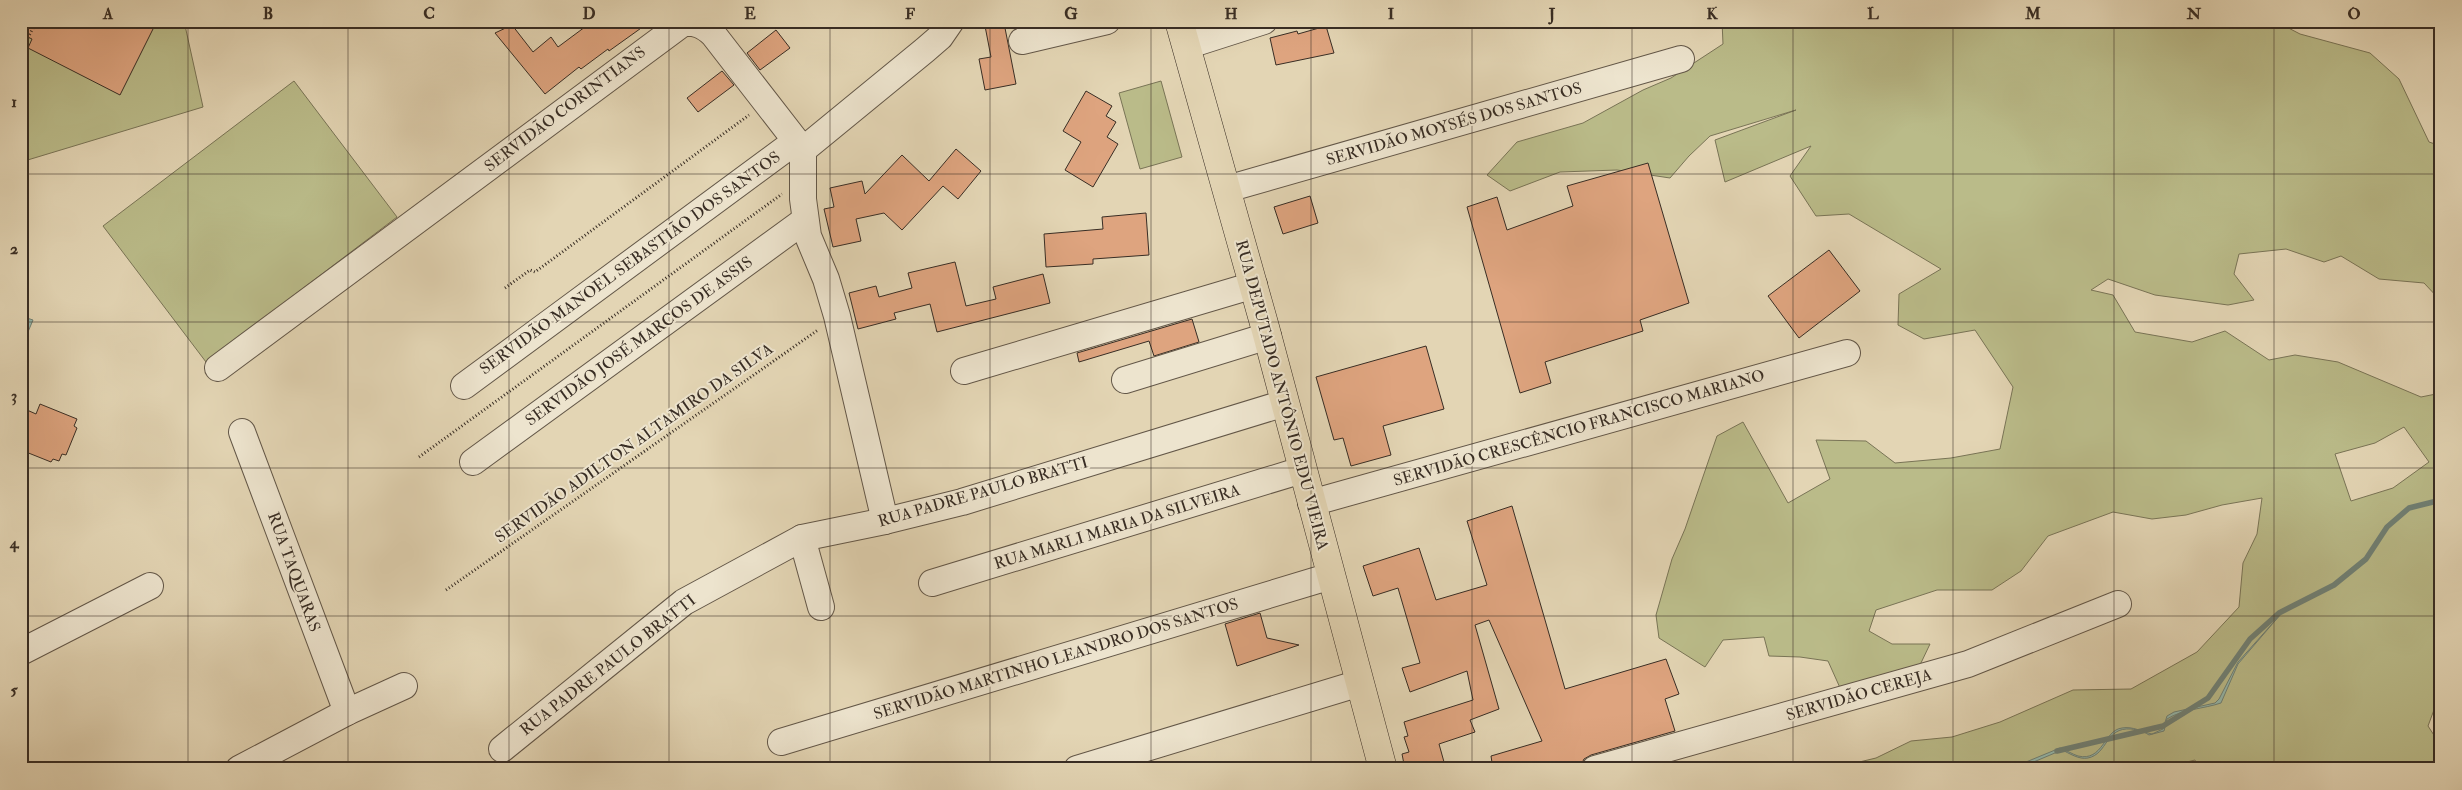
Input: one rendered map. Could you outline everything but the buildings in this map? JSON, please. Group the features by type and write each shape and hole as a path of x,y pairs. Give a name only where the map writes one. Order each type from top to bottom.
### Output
{"main road":[{"name":"RUA DEPUTADO ANTÔNIO EDU VIEIRA","path":"1182,34 1268,336 1311,504 1383,769"}],"street":[{"path":"885,521 837,316 826,279 808,236 805,220 800,146 925,50 940,37 952,21"},
{"path":"1022,41 1107,21"},
{"path":"1182,34 1264,21"},
{"name":"SERVIDÃO CORINTIANS","path":"218,368 683,24 694,22 705,27 800,146"},
{"name":"SERVIDÃO MOYSÉS DOS SANTOS","path":"1227,189 1681,59"},
{"name":"SERVIDÃO MANOEL SEBASTIÃO DOS SANTOS","path":"464,386 800,146"},
{"name":"SERVIDÃO JOSÉ MARCOS DE ASSIS","path":"473,462 805,220"},
{"path":"964,371 1254,285"},
{"path":"1125,380 1268,336"},
{"name":"SERVIDÃO CRESCÊNCIO FRANCISCO MARIANO","path":"1311,504 1847,353"},
{"name":"RUA PADRE PAULO BRATTI","path":"502,749 684,602 802,538 885,521 962,502 1285,403"},
{"name":"RUA TAQUARAS","path":"242,432 347,712"},
{"name":"RUA MARLI MARIA DA SILVEIRA","path":"932,583 1302,470"},
{"path":"802,538 821,607"},
{"name":"SERVIDÃO MARTINHO LEANDRO DOS SANTOS","path":"781,742 1331,576"},
{"path":"21,652 150,586"},
{"name":"SERVIDÃO CEREJA","path":"1594,769 1968,664 2118,604"},
{"path":"1077,769 1360,683"},
{"path":"239,769 347,712 404,686"}],"path":[{"path":"21,50 37,21"},
{"path":"505,288 530,270 535,272 766,102"},
{"path":"419,457 803,179"},
{"name":"SERVIDÃO ADILTON ALTAMIRO DA SILVA","path":"446,590 837,316"}],"green space":[{"path":"21,21 184,21 203,107 21,162"},
{"path":"1722,21 2275,21 2300,34 2370,53 2399,79 2429,142 2441,146 2441,301 2424,283 2379,279 2341,256 2324,262 2286,249 2239,254 2234,274 2254,300 2228,305 2155,295 2108,279 2091,290 2113,295 2135,332 2192,342 2225,331 2269,360 2295,355 2338,362 2421,397 2441,393 2441,691 2428,726 2441,746 2441,769 2199,769 2195,760 2159,769 1830,769 1876,758 1911,741 1952,737 2000,722 2073,690 2131,689 2197,652 2239,607 2243,563 2257,534 2262,498 2222,505 2186,515 2152,519 2113,512 2048,536 2021,571 1992,590 1937,590 1876,610 1869,631 1892,644 1930,644 1920,665 1841,690 1828,661 1800,657 1769,656 1764,637 1723,640 1705,667 1659,638 1656,615 1672,559 1685,529 1717,436 1743,422 1788,503 1830,479 1816,440 1866,441 1895,463 1951,458 2000,449 2013,387 1975,330 1924,339 1898,325 1899,294 1941,269 1849,214 1816,216 1790,176 1811,146 1725,182 1715,140 1796,110 1710,136 1670,178 1617,170 1560,172 1510,191 1487,175 1517,142 1583,123 1643,90 1671,78 1723,44","holes":["2404,427 2429,462 2393,488 2351,501 2335,454 2375,443"]},
{"path":"294,81 397,217 206,362 103,226"},
{"path":"1161,81 1182,157 1140,169 1119,93"}],"water":[{"path":"21,316 33,320 25,339 21,338"},
{"path":"2280,615 2238,664 2221,703 2173,716 2167,719 2164,731 2149,735 2131,729 2116,732 2095,756 2088,758 2078,757 2062,750 2017,769 2009,769 2060,748 2078,756 2086,757 2098,750 2116,730 2130,728 2152,734 2163,729 2167,716 2174,712 2215,703 2219,699 2238,662"}],"waterway":[{"path":"2057,751 2163,726 2208,698 2250,639 2279,613 2334,585 2366,559 2387,527 2409,508 2441,500"}]}
